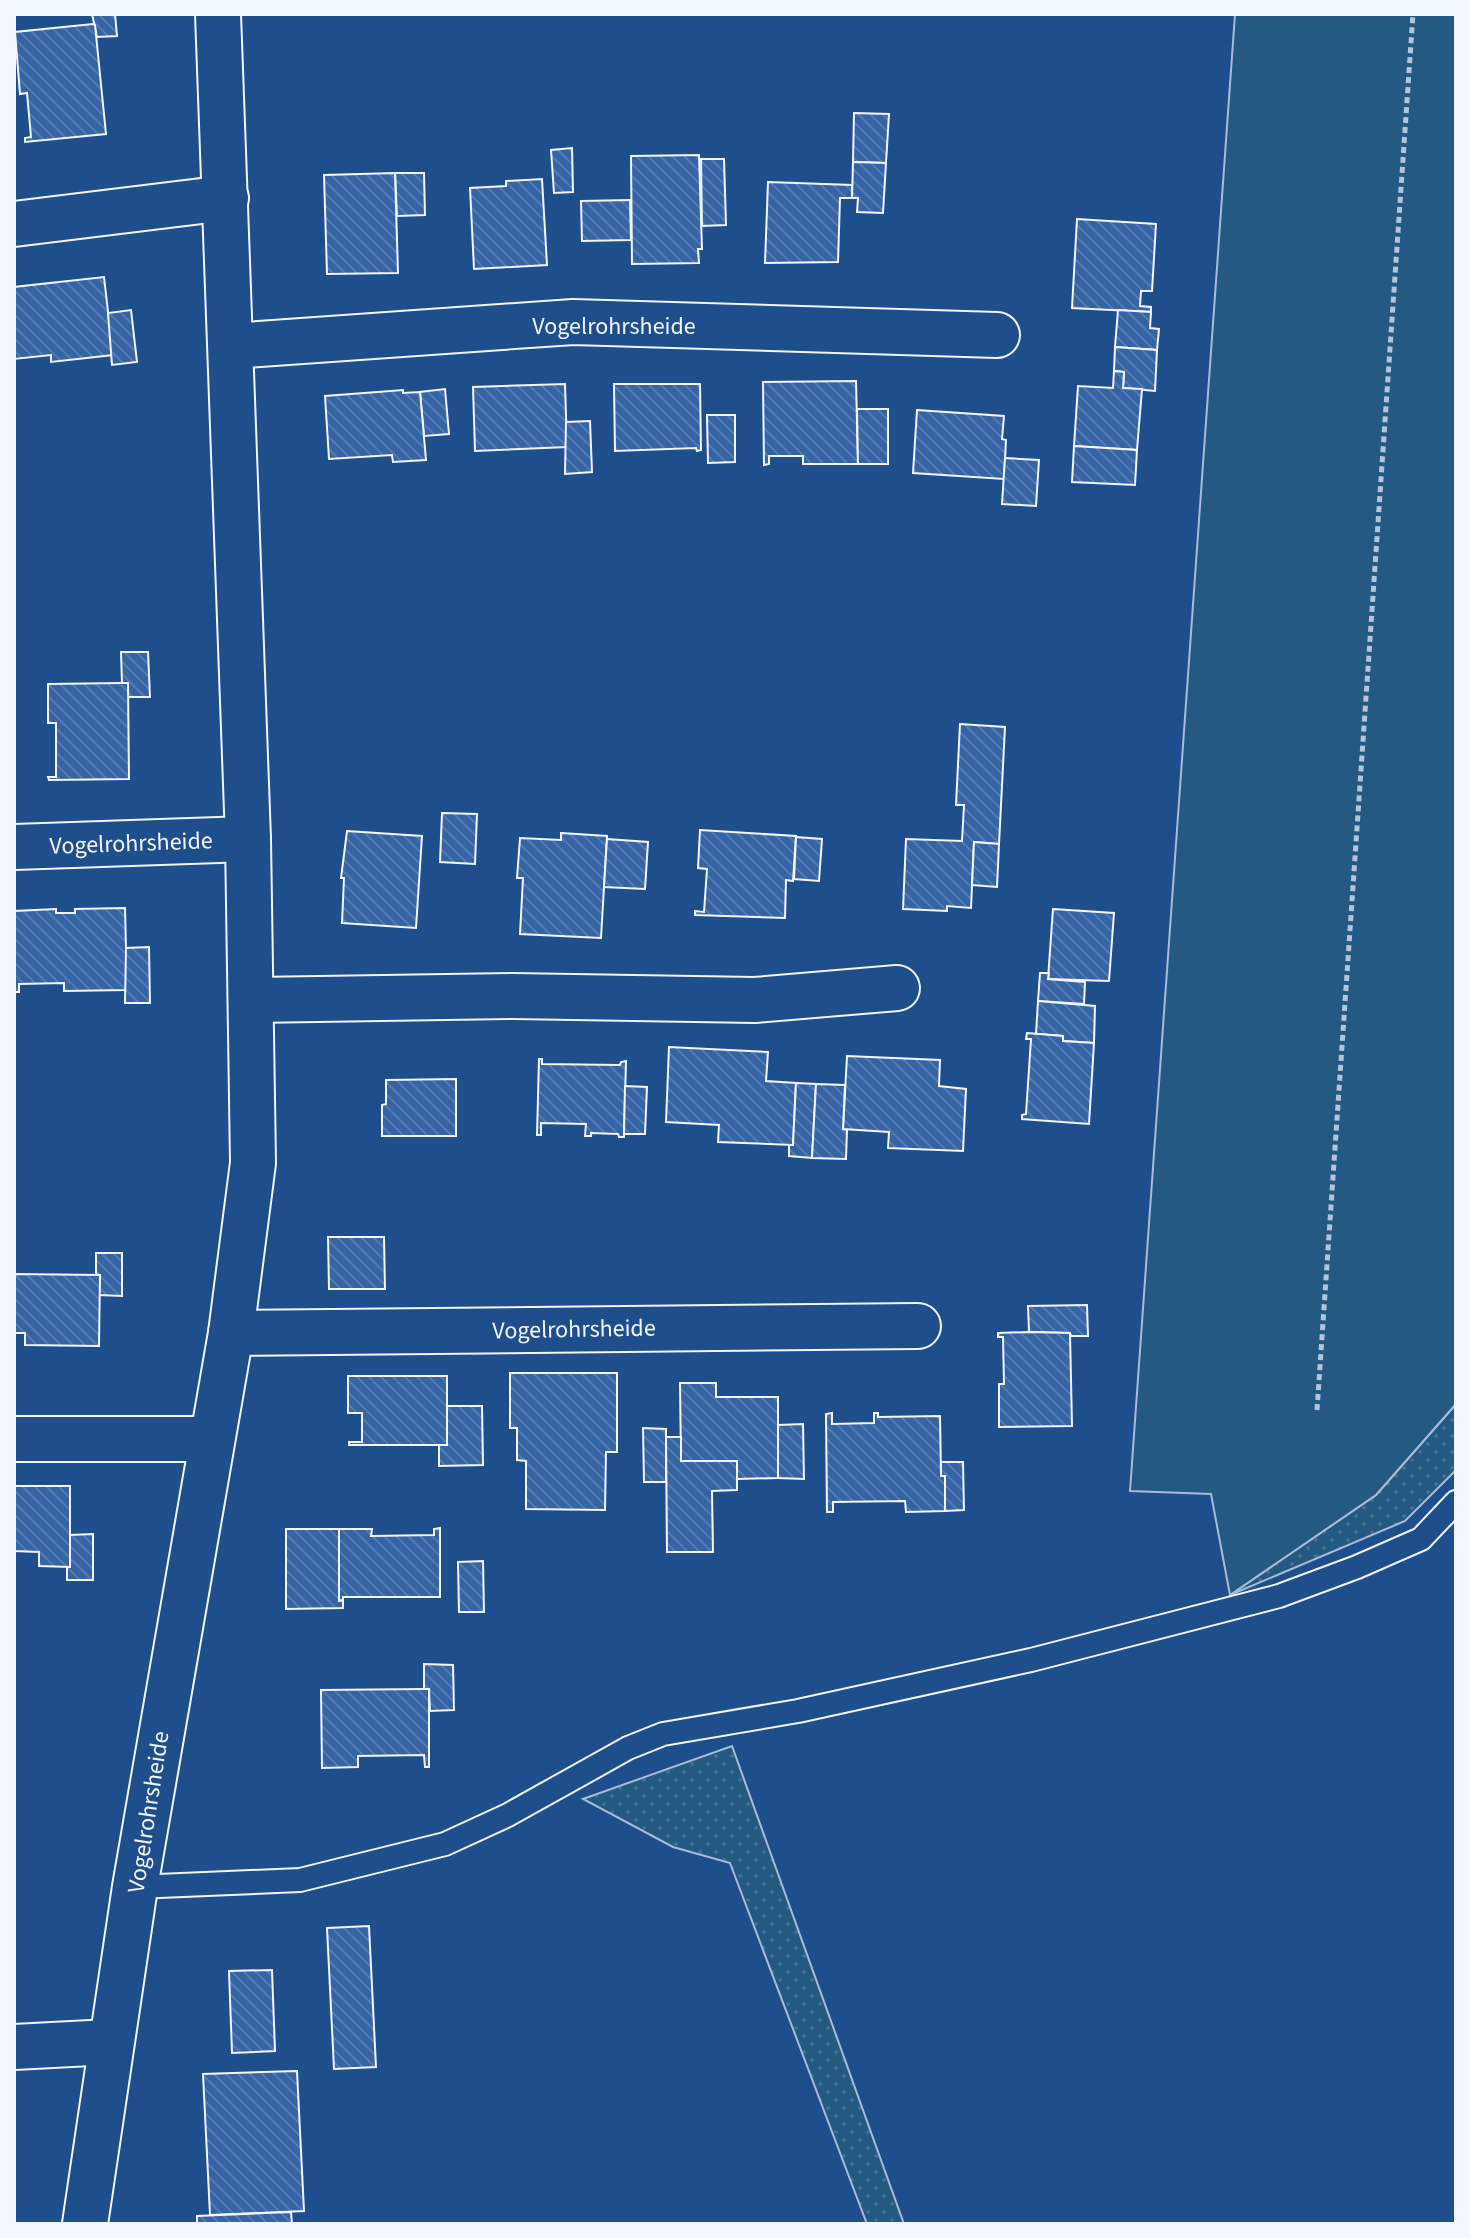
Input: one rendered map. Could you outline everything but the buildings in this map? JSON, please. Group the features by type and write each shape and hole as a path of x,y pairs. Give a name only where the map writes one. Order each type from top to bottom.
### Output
{"street":[{"name":"Vogelrohrsheide","path":"85,2224 135,1887 210,1439 231,1333 253,1163 248,839 218,14"},
{"path":"14,224 226,198"},
{"name":"Vogelrohrsheide","path":"231,346 573,322 997,335"},
{"name":"Vogelrohrsheide","path":"14,847 248,839"},
{"path":"252,1000 513,996 755,1000 897,988"},
{"name":"Vogelrohrsheide","path":"231,1333 918,1326"},
{"path":"14,1439 210,1439"},
{"path":"14,2047 110,2042"}],"lane":[{"path":"135,1887 300,1880 445,1844 508,1815 628,1748 663,1734 798,1711 1031,1660 1279,1596 1421,1539 1456,1502"}],"path":[{"path":"1317,1410 1413,14"}],"shaded area":[{"path":"1235,14 1456,14 1456,1404 1376,1495 1230,1595 1211,1494 1130,1491"},
{"path":"1456,1404 1456,1470 1405,1521 1230,1595 1376,1495"},
{"path":"732,1746 904,2224 867,2224 730,1863 673,1847 583,1799"}]}
